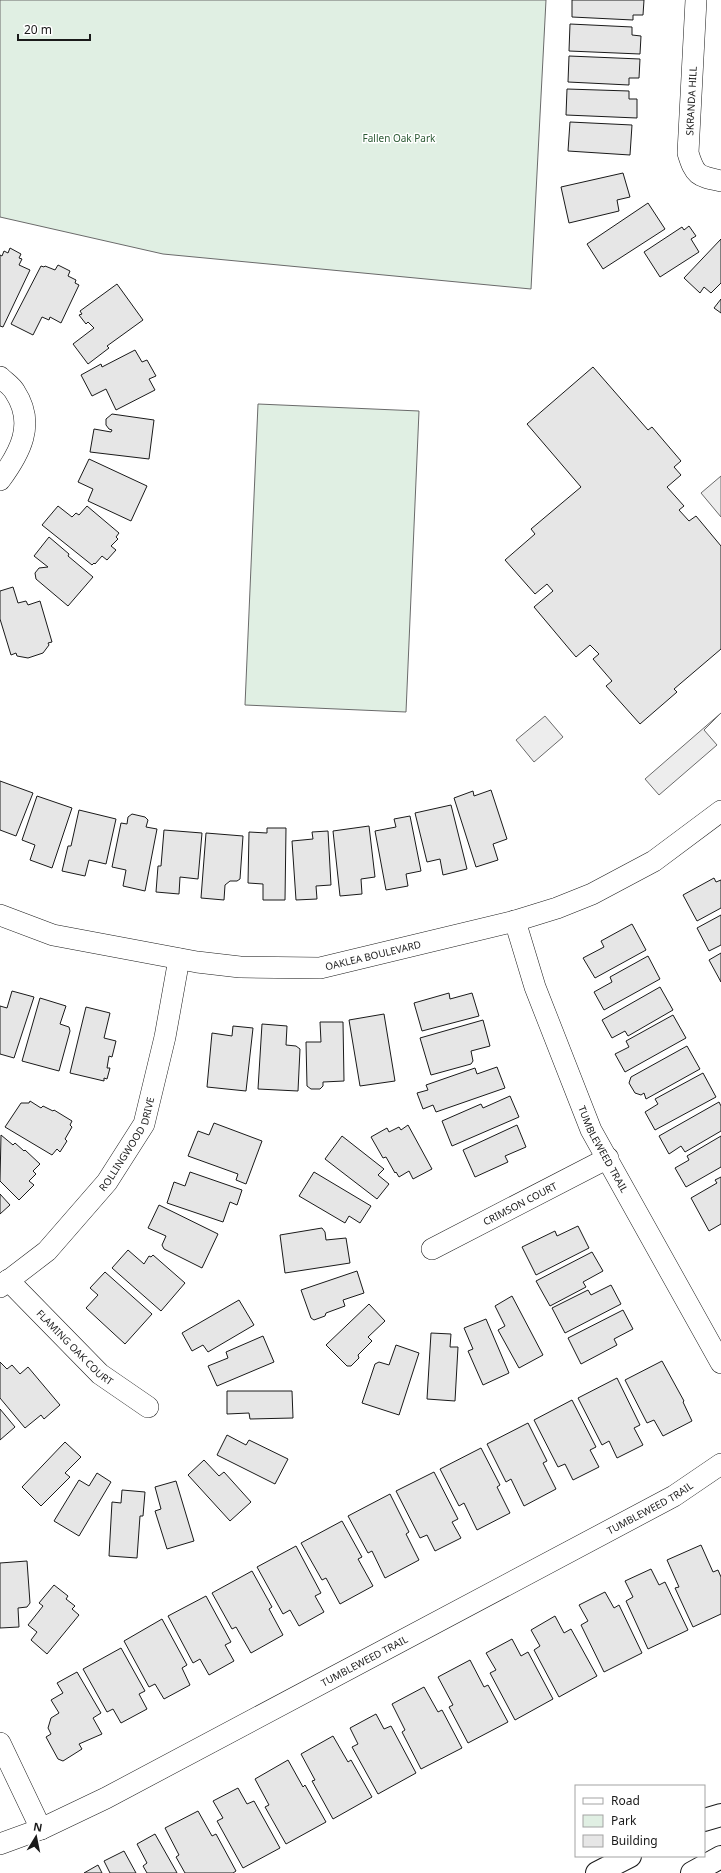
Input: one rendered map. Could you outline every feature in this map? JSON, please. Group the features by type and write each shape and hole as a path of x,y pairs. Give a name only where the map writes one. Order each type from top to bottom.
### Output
{"highway":[{"path":"705,1820 721,1815"},
{"path":"597,1873 628,1857"},
{"path":"692,1873 721,1857"}],"street":[{"name":"SKRANDA HILL","path":"696,0 688,153 692,168 702,177 721,181"},
{"path":"0,377 15,392 23,408 25,423 24,437 12,464 0,480"},
{"name":"OAKLEA BOULEVARD","path":"0,915 53,935 179,959 240,967 320,968 515,922 557,908 592,894 654,861 721,811"},
{"name":"TUMBLEWEED TRAIL","path":"515,922 535,987 591,1130 608,1158 721,1363"},
{"name":"ROLLINGWOOD DRIVE","path":"4,1284 47,1251 107,1182 144,1124 165,1037 179,959"},
{"name":"CRIMSON COURT","path":"432,1249 608,1158"},
{"name":"FLAMING OAK COURT","path":"4,1284 100,1374 148,1407"},
{"name":"TUMBLEWEED TRAIL","path":"0,1844 41,1830 113,1795 667,1499 721,1464"},
{"path":"0,1744 41,1830"}],"green space":[{"name":"Fallen Oak Park","path":"0,0 546,0 531,289 163,254 0,217"},
{"path":"258,404 419,411 406,712 245,705"}],"shaded area":[{"path":"721,476 721,517 701,493"},
{"path":"721,713 704,730 717,745 659,795 645,779"},
{"path":"545,716 563,737 534,762 516,740"}],"building":[{"path":"572,0 644,0 643,15 633,15 633,20 572,17"},
{"path":"570,24 632,27 632,35 641,36 640,54 569,51"},
{"path":"569,56 640,59 639,78 629,78 629,85 568,82"},
{"path":"567,89 629,91 629,99 637,99 637,118 566,115"},
{"path":"570,122 632,125 630,155 568,151"},
{"path":"623,173 630,197 617,200 619,211 569,223 561,187"},
{"path":"648,203 665,229 603,269 587,244"},
{"path":"689,226 696,236 691,239 699,252 660,277 644,252 682,227 684,230"},
{"path":"721,239 721,283 711,293 704,287 700,293 684,278"},
{"path":"10,248 21,254 19,258 22,259 19,265 30,270 3,327 0,326 0,255 2,256 4,251 8,253"},
{"path":"58,265 70,271 68,276 76,280 75,283 79,285 61,323 50,317 49,320 42,317 33,335 11,324 41,266 55,270"},
{"path":"117,284 143,320 107,346 109,348 88,364 73,344 94,328 88,322 86,324 79,315 82,314 80,311"},
{"path":"721,299 721,313 714,308"},
{"path":"135,350 142,362 147,360 156,376 149,379 155,390 116,410 106,389 92,396 81,375 101,364 102,367"},
{"path":"593,367 648,430 652,427 681,461 674,467 681,475 667,487 684,506 679,510 689,521 696,516 721,546 721,649 674,689 677,692 640,724 606,686 612,681 593,659 599,654 590,645 576,657 534,607 553,591 547,584 535,594 505,560 535,534 531,529 581,487 527,424"},
{"path":"112,414 154,420 149,459 90,452 94,429 111,432 112,430 106,425 106,419"},
{"path":"89,459 147,486 131,521 88,501 93,489 78,482"},
{"path":"58,506 72,517 76,513 79,515 87,506 119,533 116,537 118,539 111,546 116,550 107,560 102,556 95,564 94,563 92,565 42,525"},
{"path":"49,537 69,554 68,556 93,577 68,606 36,579 35,573 39,568 48,567 34,556"},
{"path":"13,587 18,603 26,601 28,605 40,601 52,642 48,643 49,645 43,653 28,658 17,656 16,653 11,655 0,619 0,591"},
{"path":"0,781 33,793 16,836 0,830"},
{"path":"491,790 507,839 493,844 498,860 476,867 454,798 473,791 474,796"},
{"path":"37,796 72,808 52,868 30,860 35,845 22,840"},
{"path":"451,805 467,869 443,875 440,859 427,862 415,813"},
{"path":"79,810 116,819 106,864 89,860 85,876 62,871 68,846 71,846"},
{"path":"132,814 145,817 148,820 146,827 157,829 145,891 123,886 126,870 112,867 121,823 127,824 128,817"},
{"path":"410,816 421,871 406,874 408,886 386,890 375,831 396,827 394,819"},
{"path":"369,826 375,877 361,879 362,894 340,896 333,831"},
{"path":"267,828 286,828 285,900 263,900 263,884 248,883 249,832 267,833"},
{"path":"164,830 202,833 198,879 180,877 179,894 156,892 158,866 161,866"},
{"path":"328,831 331,885 316,886 317,899 296,900 292,841 313,839 312,832"},
{"path":"206,833 243,836 240,879 237,881 230,881 225,885 224,900 201,898"},
{"path":"714,878 716,882 721,880 721,908 697,921 683,895"},
{"path":"721,915 721,945 709,951 697,928"},
{"path":"632,924 646,950 595,978 583,958 604,947 601,941"},
{"path":"721,953 721,982 709,960"},
{"path":"648,956 660,979 604,1010 594,992 612,982 610,977"},
{"path":"660,987 673,1010 628,1036 625,1031 612,1038 602,1020"},
{"path":"12,991 34,997 14,1058 0,1054 0,1006 7,1008"},
{"path":"449,993 450,999 472,993 479,1016 422,1031 414,1003"},
{"path":"40,998 66,1006 60,1024 69,1027 70,1031 59,1071 22,1061"},
{"path":"86,1007 110,1013 104,1038 116,1041 112,1057 109,1056 107,1068 110,1068 107,1079 104,1078 104,1081 70,1073"},
{"path":"384,1014 395,1081 360,1086 349,1020"},
{"path":"673,1015 686,1038 625,1072 615,1054 629,1047 626,1041"},
{"path":"483,1020 490,1046 471,1051 473,1061 471,1064 431,1075 420,1038"},
{"path":"320,1022 343,1022 344,1081 323,1082 323,1086 320,1089 311,1089 307,1086 306,1042 321,1042"},
{"path":"262,1024 287,1026 286,1045 296,1046 300,1049 298,1091 258,1089"},
{"path":"233,1026 253,1028 246,1091 207,1087 212,1033 232,1036"},
{"path":"687,1046 700,1069 646,1099 644,1093 641,1095 635,1093 629,1083 631,1077"},
{"path":"497,1067 505,1088 436,1112 433,1105 423,1109 417,1093 428,1090 426,1085 475,1068 477,1074"},
{"path":"703,1073 716,1097 655,1130 645,1112 658,1104 655,1099"},
{"path":"510,1096 519,1117 452,1146 442,1121 481,1104 483,1108"},
{"path":"30,1101 41,1108 43,1106 53,1111 54,1110 72,1121 70,1125 72,1127 65,1139 67,1141 60,1152 57,1149 52,1155 5,1127 21,1103 29,1103"},
{"path":"719,1102 721,1106 721,1131 685,1152 681,1146 669,1154 659,1136"},
{"path":"214,1123 262,1141 246,1184 236,1180 238,1174 188,1156 198,1131 209,1135"},
{"path":"408,1125 432,1169 413,1179 409,1171 399,1177 396,1172 395,1173 386,1157 383,1158 371,1137 387,1128 389,1132 399,1127 401,1130"},
{"path":"517,1125 526,1147 505,1156 508,1162 475,1177 463,1150"},
{"path":"1,1135 13,1145 15,1143 24,1151 25,1150 40,1164 33,1171 36,1174 29,1181 34,1185 19,1200 0,1181"},
{"path":"342,1136 384,1169 378,1175 389,1184 377,1199 325,1159"},
{"path":"721,1136 721,1167 686,1187 675,1168 689,1160 687,1156"},
{"path":"190,1172 242,1190 237,1205 230,1202 223,1222 167,1203 174,1182 185,1186"},
{"path":"314,1172 371,1206 360,1223 349,1216 345,1223 299,1196"},
{"path":"721,1177 721,1224 709,1231 691,1198 717,1183 715,1180"},
{"path":"0,1194 10,1205 0,1214"},
{"path":"159,1205 218,1234 202,1268 164,1249 162,1245 166,1236 148,1228"},
{"path":"578,1226 589,1248 536,1275 522,1247 555,1231 557,1236"},
{"path":"322,1228 325,1232 326,1240 346,1238 350,1263 285,1273 280,1235"},
{"path":"128,1250 144,1264 149,1256 151,1257 153,1255 185,1283 161,1311 112,1268"},
{"path":"592,1252 603,1271 583,1282 586,1287 550,1306 536,1281"},
{"path":"357,1271 364,1293 343,1300 345,1306 326,1313 325,1316 314,1320 311,1318 301,1290"},
{"path":"105,1272 152,1314 125,1344 86,1308 98,1295 90,1288"},
{"path":"611,1285 621,1304 565,1333 552,1308 588,1290 591,1295"},
{"path":"512,1296 543,1355 519,1368 498,1330 505,1326 495,1306"},
{"path":"239,1300 254,1325 208,1352 203,1345 192,1351 182,1333"},
{"path":"369,1304 385,1321 368,1337 372,1341 358,1355 359,1358 351,1366 347,1366 326,1345"},
{"path":"623,1310 633,1329 614,1339 617,1345 581,1364 568,1338"},
{"path":"486,1319 509,1373 483,1385 468,1351 473,1349 464,1328"},
{"path":"431,1333 451,1334 450,1347 458,1347 455,1401 427,1399"},
{"path":"263,1336 274,1362 217,1386 208,1366 228,1358 226,1352"},
{"path":"396,1345 419,1353 399,1415 362,1403 375,1364 379,1362 389,1365"},
{"path":"662,1361 684,1401 683,1402 692,1421 663,1436 654,1420 647,1423 625,1380"},
{"path":"0,1362 7,1369 12,1365 20,1374 28,1367 60,1405 44,1419 41,1415 25,1428 0,1398"},
{"path":"617,1378 640,1425 634,1428 643,1445 617,1458 609,1441 602,1445 578,1398"},
{"path":"227,1391 292,1391 293,1418 250,1419 249,1413 227,1414"},
{"path":"572,1400 596,1447 590,1450 599,1467 573,1480 565,1464 558,1467 534,1420"},
{"path":"0,1409 15,1427 0,1440"},
{"path":"528,1423 547,1461 543,1463 556,1489 524,1506 511,1479 506,1482 487,1444"},
{"path":"227,1435 246,1445 249,1440 288,1459 275,1484 217,1455"},
{"path":"65,1442 81,1457 65,1473 70,1477 41,1506 22,1487"},
{"path":"481,1448 500,1485 497,1487 510,1513 477,1530 464,1503 459,1506 440,1469"},
{"path":"204,1460 219,1476 224,1472 251,1502 230,1521 188,1475"},
{"path":"434,1472 458,1519 452,1522 461,1538 435,1551 427,1535 420,1538 396,1491"},
{"path":"97,1473 111,1482 79,1536 54,1521 79,1480 89,1486"},
{"path":"176,1481 194,1541 167,1549 155,1511 161,1509 155,1487"},
{"path":"122,1490 145,1492 143,1516 140,1516 137,1558 109,1556 112,1502 121,1503"},
{"path":"390,1494 409,1532 406,1534 419,1560 385,1578 372,1551 368,1553 348,1516"},
{"path":"342,1521 362,1557 358,1559 373,1586 340,1604 326,1578 322,1580 301,1543"},
{"path":"701,1545 713,1572 718,1570 721,1577 721,1614 693,1627 675,1588 679,1587 667,1560"},
{"path":"296,1546 321,1593 315,1596 324,1612 299,1626 290,1610 283,1614 257,1567"},
{"path":"27,1561 30,1603 27,1607 18,1608 19,1627 0,1628 0,1563"},
{"path":"651,1569 659,1585 665,1582 688,1630 648,1649 626,1601 633,1597 625,1581"},
{"path":"252,1571 272,1607 269,1609 283,1635 251,1653 236,1627 232,1629 212,1593"},
{"path":"54,1585 68,1596 66,1599 75,1606 72,1609 79,1615 47,1654 31,1640 37,1632 28,1625 43,1606 39,1603"},
{"path":"605,1592 614,1608 619,1605 642,1653 604,1672 581,1625 588,1621 579,1605"},
{"path":"206,1596 231,1642 225,1645 234,1661 209,1675 200,1659 193,1663 168,1616"},
{"path":"555,1616 564,1633 571,1629 597,1676 559,1697 534,1650 540,1646 531,1630"},
{"path":"162,1619 187,1665 182,1668 190,1685 164,1699 155,1684 149,1687 124,1641"},
{"path":"512,1639 521,1656 528,1652 553,1699 515,1720 490,1673 496,1670 486,1653"},
{"path":"121,1648 145,1691 139,1694 147,1709 121,1723 113,1709 107,1712 83,1669"},
{"path":"470,1660 484,1687 488,1685 508,1722 468,1743 449,1707 453,1705 438,1677"},
{"path":"77,1672 101,1713 93,1718 102,1734 79,1744 82,1749 63,1761 58,1759 46,1737 51,1734 48,1728 51,1718 59,1713 51,1700 63,1693 57,1683"},
{"path":"424,1687 438,1712 442,1710 462,1748 421,1769 402,1732 405,1730 392,1704"},
{"path":"376,1714 384,1729 391,1726 416,1773 378,1794 352,1747 358,1744 350,1728"},
{"path":"333,1736 348,1762 351,1760 372,1797 333,1819 312,1781 315,1780 301,1754"},
{"path":"288,1760 303,1787 305,1785 326,1822 286,1844 265,1807 269,1805 255,1779"},
{"path":"238,1788 247,1804 254,1801 280,1848 243,1868 217,1821 223,1818 213,1801"},
{"path":"198,1811 212,1836 216,1834 236,1871 233,1873 185,1873 176,1857 179,1855 165,1828"},
{"path":"155,1834 177,1873 147,1873 143,1866 147,1863 137,1844"},
{"path":"124,1851 136,1873 110,1873 104,1861"},
{"path":"98,1865 102,1873 84,1873"}]}
